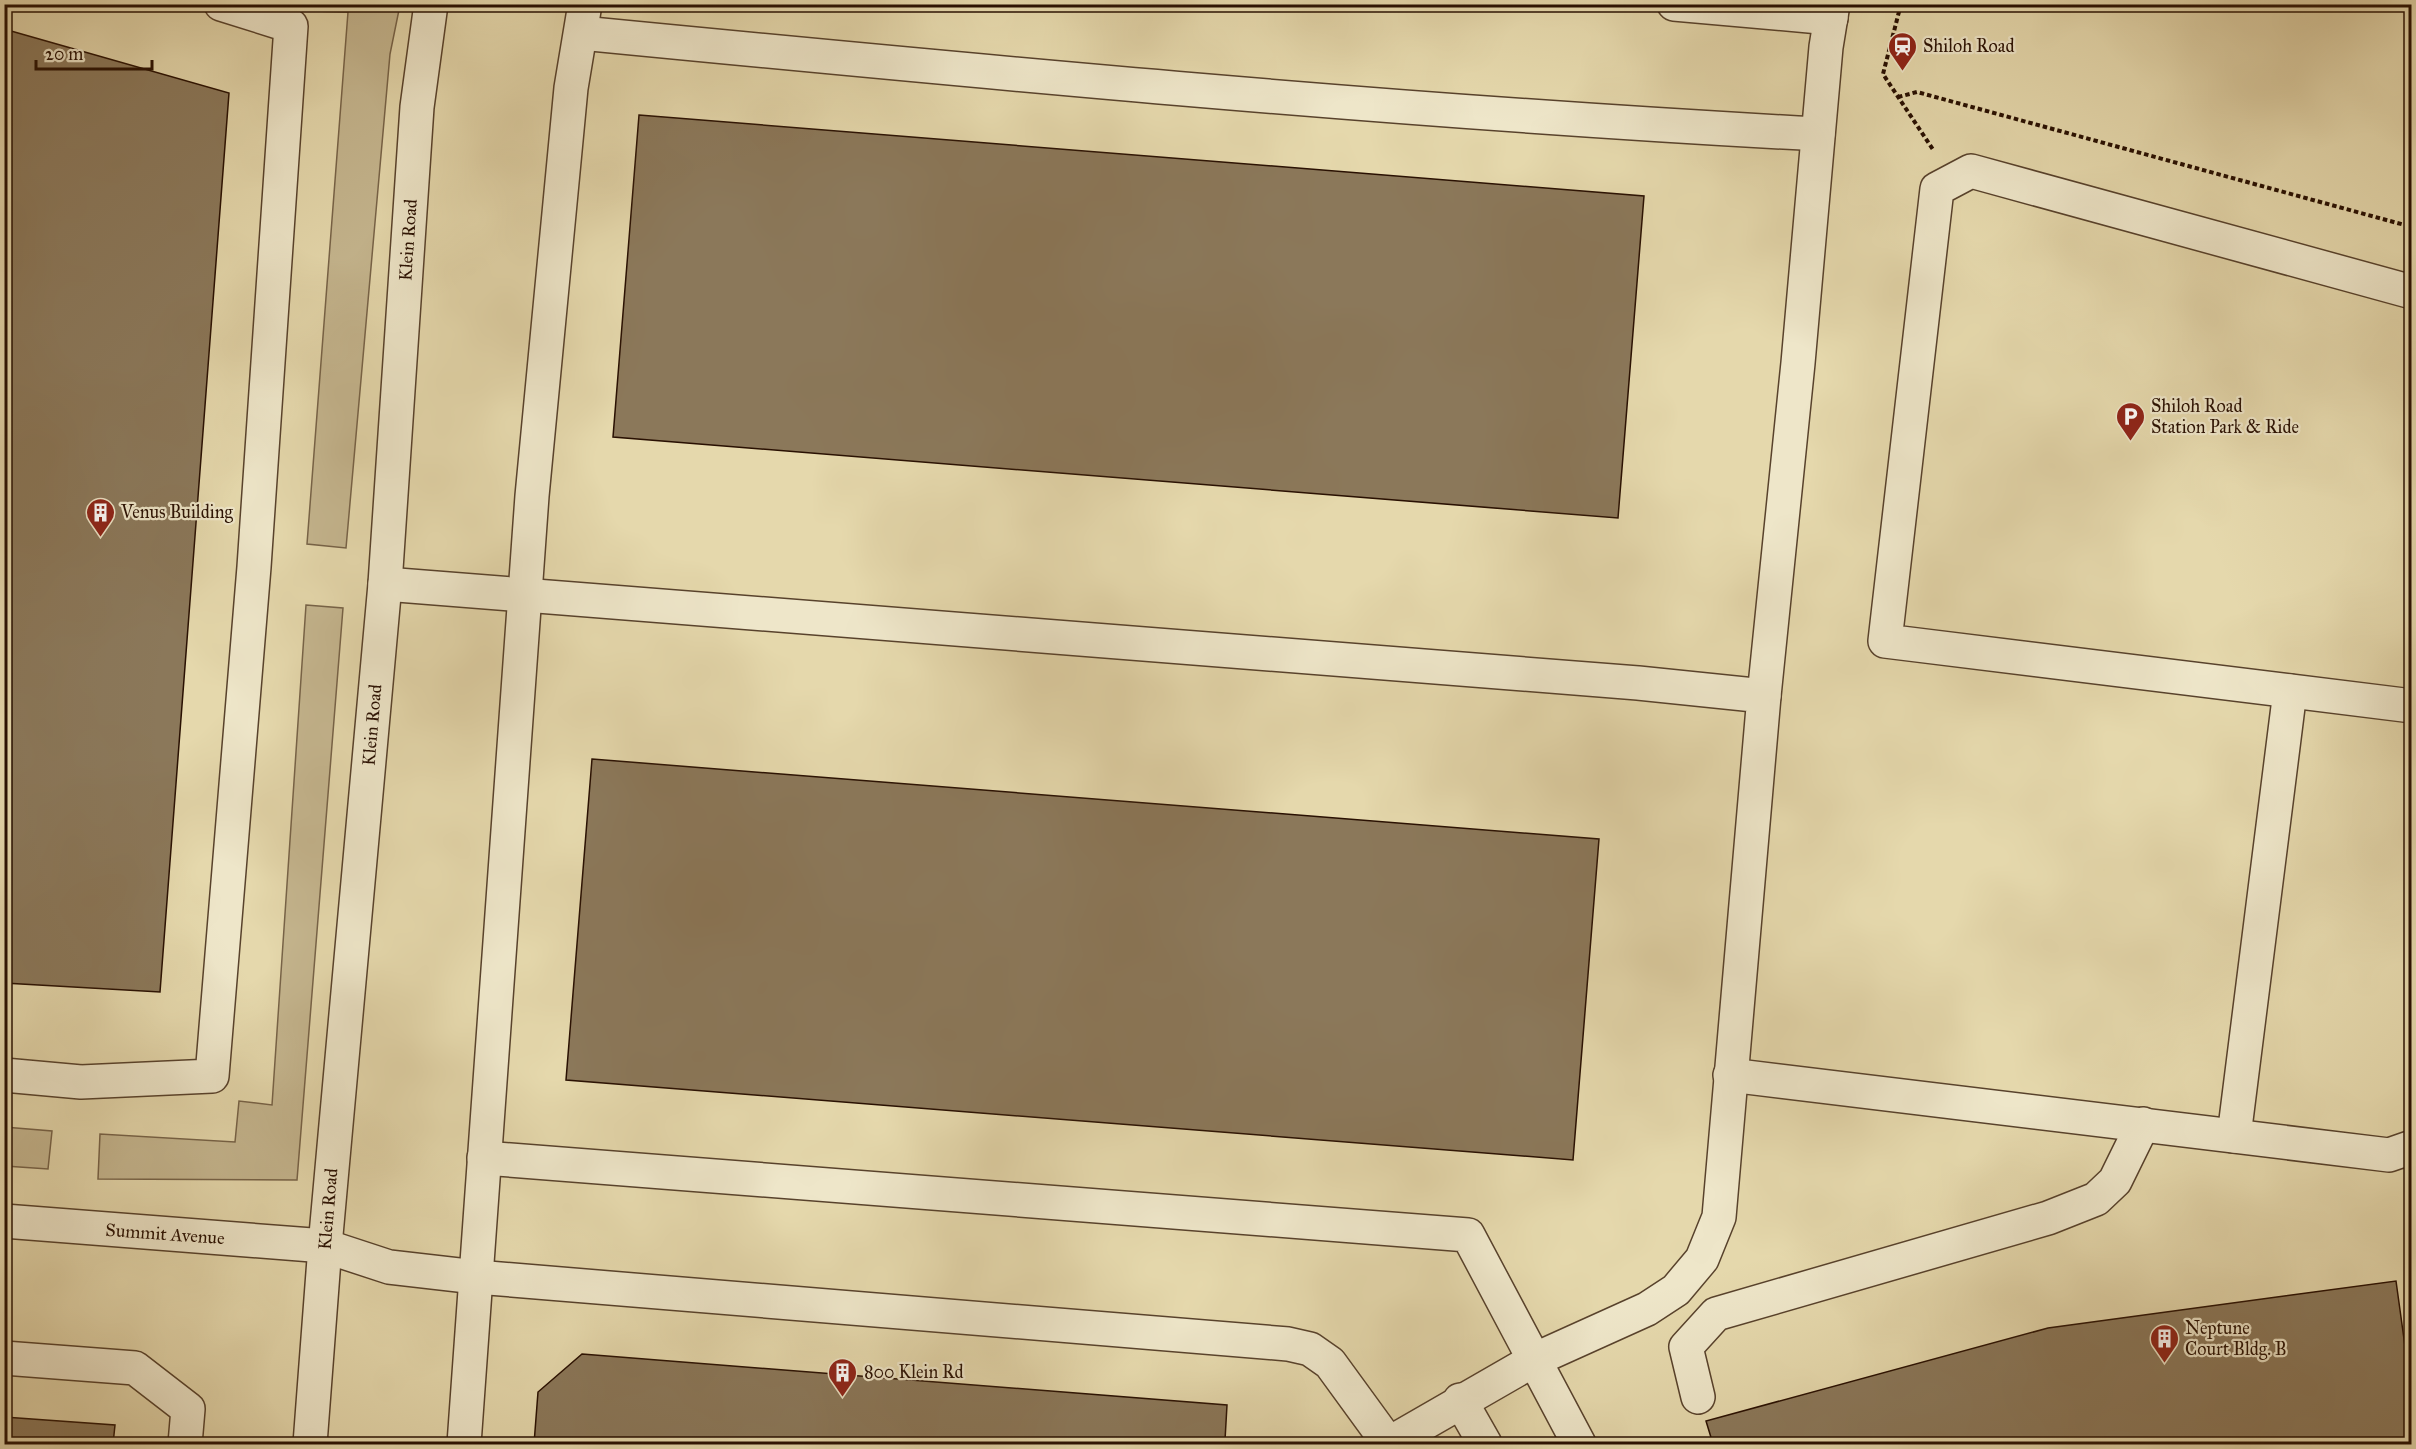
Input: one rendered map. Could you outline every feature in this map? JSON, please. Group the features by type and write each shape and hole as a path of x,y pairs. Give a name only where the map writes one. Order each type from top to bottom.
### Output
{"street":[{"path":"4,1075 81,1082 212,1076 254,555 291,26 221,4"},
{"name":"Klein Road","path":"310,1444 325,1246 385,584 417,107 431,4"},
{"path":"1388,1444 1460,1400 1534,1360 1647,1309 1676,1290 1702,1259 1719,1217 1764,696 1832,11 1674,4"},
{"path":"464,1444 525,596 570,100 583,19 910,65 1491,113 1818,134"},
{"path":"2412,292 1971,171 1937,189 1885,641 2412,706"},
{"path":"385,584 1626,682 1764,696"},
{"path":"2234,1136 2290,691"},
{"path":"1730,1075 2389,1155 2412,1147"},
{"path":"1698,1397 1686,1347 1716,1314 2048,1218 2096,1200 2115,1181 2143,1124"},
{"path":"484,1158 1468,1235 1579,1444"},
{"name":"Summit Avenue","path":"4,1221 325,1246 389,1267 476,1277 1288,1344 1310,1349 1330,1363 1388,1444"},
{"path":"4,1358 135,1368 188,1409 185,1444"},
{"path":"1460,1400 1485,1444"}],"path":[{"path":"1901,4 1883,74 1934,151"},
{"path":"1898,97 1917,92 2412,227"}],"shaded area":[{"path":"315,5 400,5 390,54 346,548 307,544 348,12 314,11"},
{"path":"306,605 343,608 297,1180 98,1179 100,1134 235,1142 239,1101 272,1105"},
{"path":"4,1127 52,1131 48,1169 5,1166"}],"building":[{"name":"Venus Building","path":"4,29 229,93 160,992 4,983"},
{"path":"639,115 1644,196 1618,518 613,437"},
{"path":"592,759 1599,839 1573,1160 566,1080"},
{"name":"Neptune Court Bldg. B","path":"2396,1281 2412,1397 2412,1444 1713,1444 1706,1421 2048,1328"},
{"name":"800 Klein Rd","path":"582,1354 1227,1405 1225,1440 1220,1444 534,1444 538,1392"},
{"path":"4,1417 115,1425 113,1444 4,1444"}],"place":[{"name":"Shiloh Road","path":"1902,72"},
{"name":"Shiloh Road Station Park & Ride","path":"2130,442"},
{"name":"Venus Building","path":"100,538"},
{"name":"Neptune Court Bldg. B","path":"2164,1364"},
{"name":"800 Klein Rd","path":"843,1398"}]}
